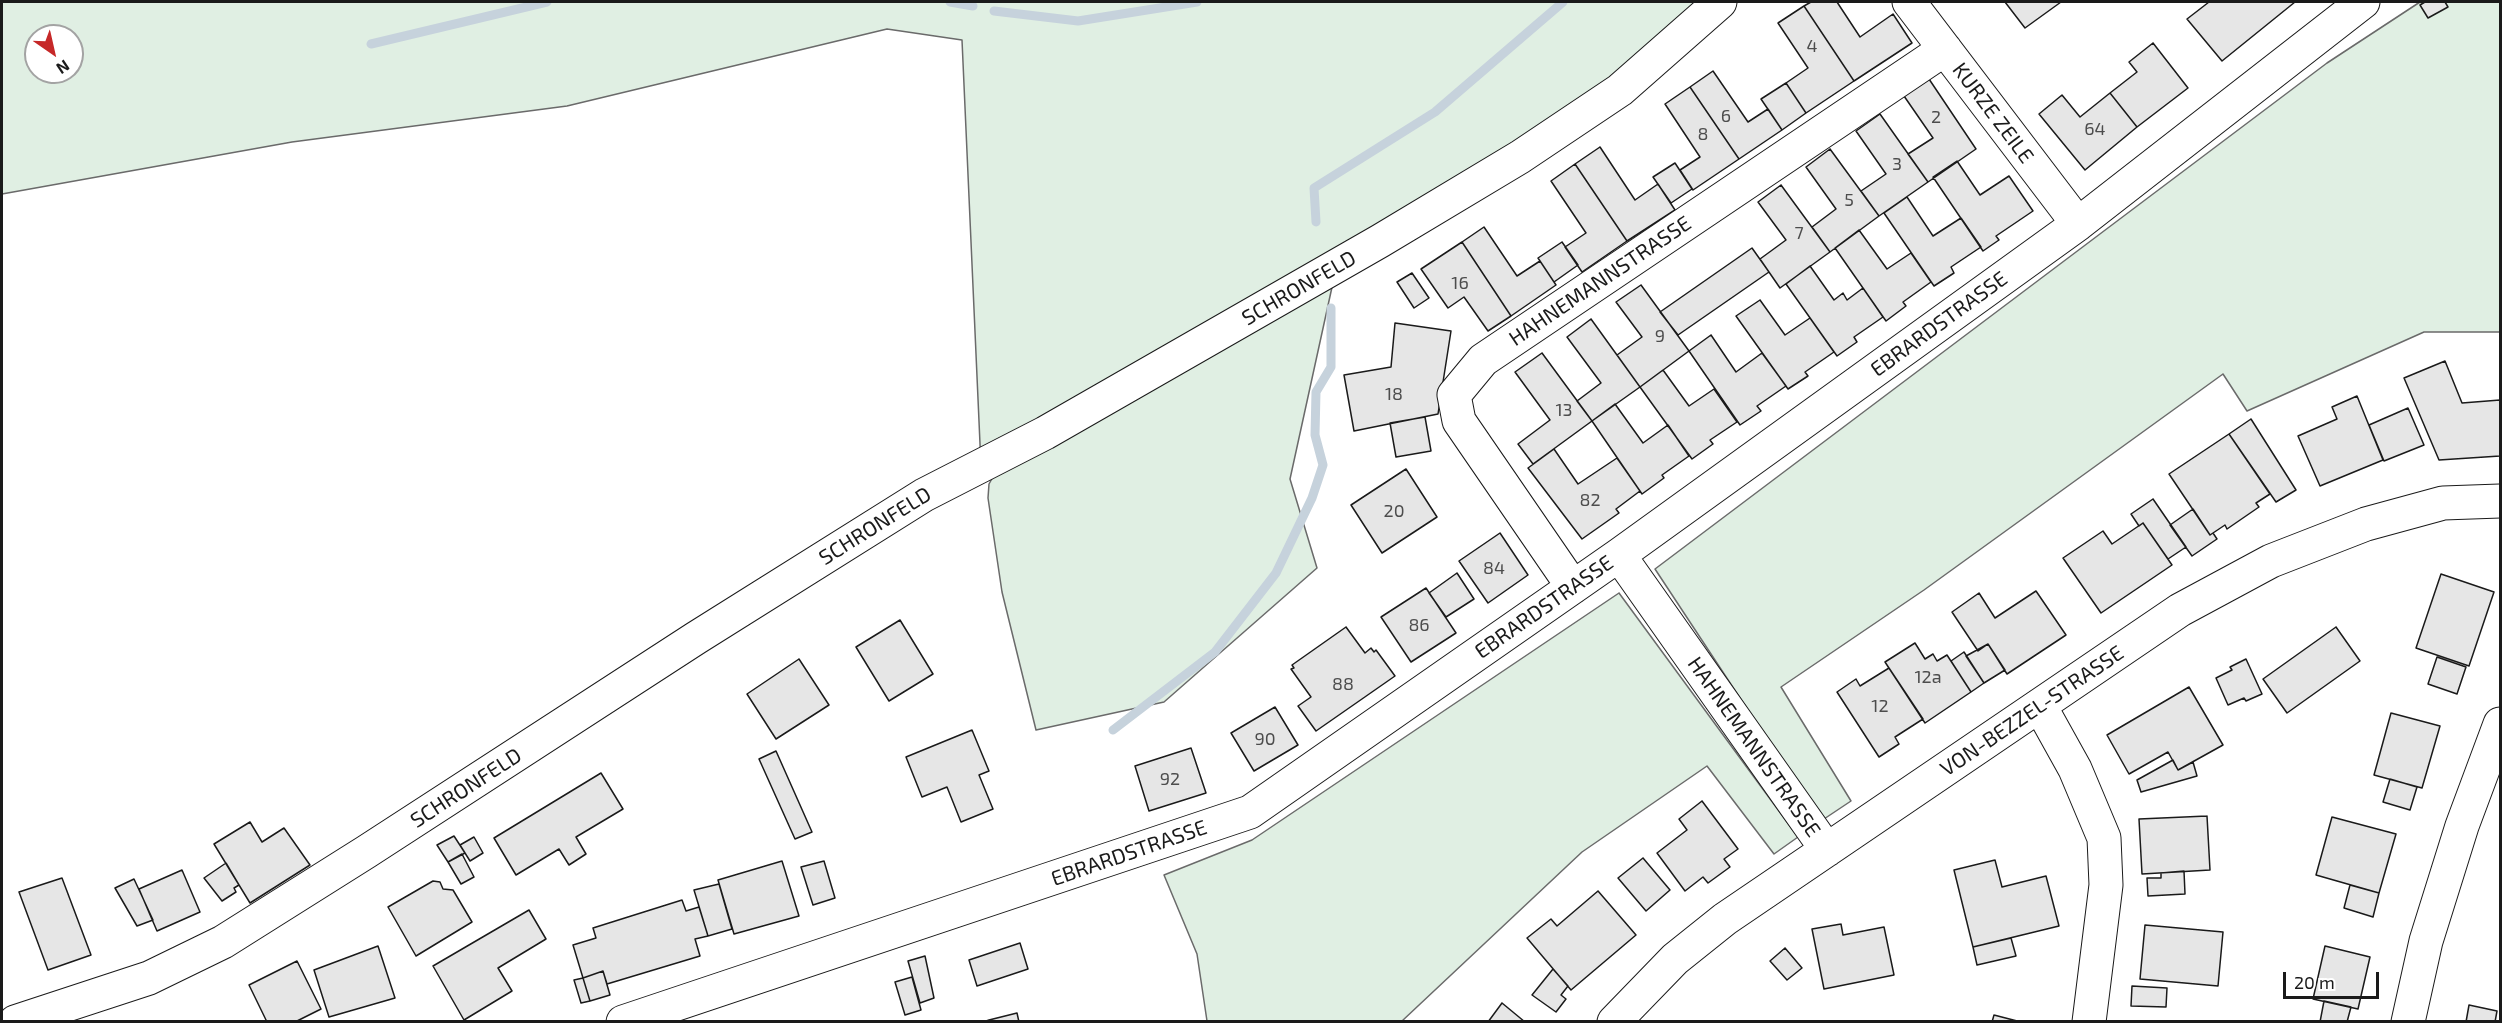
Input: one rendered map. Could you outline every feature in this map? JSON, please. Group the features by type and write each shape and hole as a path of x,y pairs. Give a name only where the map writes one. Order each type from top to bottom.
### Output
{"street":[{"name":"SCHRONFELD","path":"15,1022 149,978 223,942 696,638 924,495 1045,433 1380,241 1520,157 1620,90 1720,2"},
{"name":"KURZE ZEILE","path":"1909,2 2078,224"},
{"name":"EBRARDSTRASSE","path":"623,1022 1250,812 1619,555 2078,224 2357,3"},
{"name":"HAHNEMANNSTRASSE","path":"1573,587 1459,421 1454,395 1483,360 1945,49"},
{"name":"VON-BEZZEL-STRASSE","path":"1614,1022 1675,959 1708,932 2180,610 2271,561 2366,524 2443,503 2500,501"},
{"name":"HAHNEMANNSTRASSE","path":"1619,555 1827,850"},
{"path":"2040,706 2075,769 2104,838 2106,885 2089,1022"},
{"path":"2408,1022 2426,941 2462,826 2500,724"}],"green space":[{"path":"2,2 1703,2 1520,157 981,466 962,40 887,29 567,106 292,142 2,194"},
{"path":"2420,2 2500,2 2500,332 2424,332 2247,411 2223,374 1924,590 1781,687 1851,801 1821,821 1655,569 2327,63"},
{"path":"1334,278 1290,479 1317,568 1164,702 1036,730 1002,592 988,498 989,484 994,475"},
{"path":"1619,593 1798,837 1774,854 1707,766 1582,852 1402,1021 1207,1021 1197,954 1164,875 1252,840"}],"building":[{"path":"1811,2 1837,2 1860,37 1893,14 1912,43 1854,81 1804,6"},
{"path":"2005,2 2061,2 2025,28"},
{"path":"2209,2 2295,2 2222,61 2187,19"},
{"path":"2425,2 2445,2 2448,7 2428,18 2420,5"},
{"path":"1804,6 1854,81 1806,113 1786,83 1808,68 1778,23"},
{"path":"2153,43 2188,88 2137,127 2110,93 2137,72 2129,62"},
{"path":"1713,71 1748,122 1768,109 1782,130 1739,159 1690,87"},
{"path":"1929,79 1976,149 1928,182 1908,154 1933,138 1904,96"},
{"path":"1786,83 1806,113 1782,130 1761,99"},
{"path":"1690,87 1739,159 1693,190 1680,170 1700,157 1665,104"},
{"path":"2110,93 2137,127 2085,170 2039,114 2062,95 2080,117"},
{"path":"1880,114 1928,182 1879,216 1861,191 1886,174 1856,131"},
{"path":"1600,147 1635,200 1658,184 1675,210 1627,241 1575,164"},
{"path":"1830,149 1879,216 1830,252 1812,227 1836,209 1806,167"},
{"path":"1957,161 1980,195 2009,176 2033,211 1996,236 1999,240 1983,251 1933,177"},
{"path":"1675,163 1692,189 1671,203 1653,177"},
{"path":"1575,164 1627,241 1582,272 1565,247 1586,233 1551,181"},
{"path":"1781,185 1830,252 1780,288 1760,259 1786,240 1758,202"},
{"path":"1907,197 1933,236 1961,218 1981,247 1951,267 1954,273 1934,286 1884,213"},
{"path":"1484,227 1517,276 1540,261 1556,285 1511,316 1462,242"},
{"path":"1859,230 1887,269 1911,253 1931,282 1903,302 1906,306 1886,321 1835,248"},
{"path":"1462,242 1511,316 1488,331 1464,297 1448,308 1421,269"},
{"path":"1562,242 1578,265 1554,282 1538,258"},
{"path":"1752,248 1769,272 1678,335 1660,312"},
{"path":"1810,266 1834,300 1843,293 1847,300 1863,288 1883,317 1854,337 1857,342 1837,356 1786,284"},
{"path":"1412,273 1429,298 1414,308 1397,282"},
{"path":"1641,285 1689,351 1640,387 1617,355 1642,337 1616,302"},
{"path":"1760,300 1785,335 1810,318 1834,352 1805,372 1808,376 1788,389 1736,316"},
{"path":"1591,319 1640,387 1592,421 1577,401 1601,383 1567,337"},
{"path":"1395,323 1451,331 1438,414 1354,431 1344,375 1391,367"},
{"path":"1711,335 1736,372 1762,353 1786,386 1757,406 1761,411 1740,425 1689,351"},
{"path":"1542,353 1592,421 1533,464 1518,444 1550,420 1515,372"},
{"path":"2445,361 2462,403 2500,400 2500,456 2439,460 2404,378"},
{"path":"1663,370 1689,406 1714,389 1737,422 1710,440 1713,444 1692,459 1640,387"},
{"path":"2357,396 2383,460 2320,486 2298,436 2337,419 2332,407"},
{"path":"1615,404 1643,443 1668,425 1689,456 1662,475 1664,478 1642,494 1592,421"},
{"path":"2408,408 2424,445 2384,461 2369,425"},
{"path":"1425,417 1431,451 1396,457 1390,423"},
{"path":"2251,419 2296,490 2276,502 2229,434"},
{"path":"2229,434 2270,494 2256,503 2259,507 2227,529 2225,525 2210,535 2169,474"},
{"path":"1554,449 1578,484 1617,458 1640,491 1616,509 1619,513 1582,539 1528,468"},
{"path":"1406,469 1437,517 1382,553 1351,505"},
{"path":"2153,499 2186,547 2168,559 2143,523 2139,526 2131,514"},
{"path":"2193,509 2210,535 2213,533 2217,539 2192,556 2170,525"},
{"path":"2143,523 2172,565 2101,613 2063,558 2103,531 2112,544"},
{"path":"1500,533 1528,575 1488,603 1459,561"},
{"path":"1457,573 1474,599 1446,617 1429,593"},
{"path":"2441,574 2494,592 2469,666 2416,648"},
{"path":"1426,588 1456,633 1411,662 1381,617"},
{"path":"2036,591 2066,635 2007,674 1988,644 1978,651 1952,612 1979,593 1995,618"},
{"path":"900,620 933,674 889,701 856,647"},
{"path":"1346,627 1365,653 1371,648 1374,652 1376,650 1395,676 1316,731 1298,706 1311,697 1291,669 1294,668 1292,665"},
{"path":"2336,627 2360,661 2287,713 2263,679"},
{"path":"1915,643 1925,659 1933,654 1937,661 1947,655 1971,692 1925,723 1885,662"},
{"path":"1988,644 2005,670 1984,683 1966,656"},
{"path":"1964,652 1984,683 1971,692 1951,661"},
{"path":"2437,657 2466,667 2457,694 2428,684"},
{"path":"799,659 829,705 776,739 747,694"},
{"path":"2246,659 2262,694 2228,705 2216,678 2232,670 2230,667"},
{"path":"1889,668 1923,719 1895,737 1899,744 1879,757 1837,692 1856,679 1860,686"},
{"path":"2189,687 2223,745 2178,770 2168,752 2129,774 2107,735"},
{"path":"1275,707 1298,745 1254,771 1231,733"},
{"path":"2391,713 2440,726 2422,788 2374,775"},
{"path":"972,730 989,771 979,775 993,809 961,822 947,787 922,797 906,757"},
{"path":"1191,748 1206,793 1149,811 1135,766"},
{"path":"776,751 812,832 795,839 759,759"},
{"path":"2173,760 2178,770 2193,762 2197,776 2141,792 2137,780"},
{"path":"601,773 623,809 576,837 586,854 569,865 559,849 516,875 494,838"},
{"path":"2390,779 2417,787 2410,810 2383,802"},
{"path":"1702,801 1738,849 1724,859 1730,867 1708,883 1703,877 1685,891 1657,853 1687,830 1679,819"},
{"path":"2207,816 2210,870 2142,874 2139,819"},
{"path":"2332,817 2396,834 2379,893 2316,875"},
{"path":"250,822 262,842 284,828 310,865 250,903 214,844"},
{"path":"454,836 465,853 448,862 437,845"},
{"path":"474,837 483,853 470,861 460,845"},
{"path":"462,854 474,877 461,884 448,862"},
{"path":"1643,858 1670,890 1646,911 1618,878"},
{"path":"1995,860 2002,887 2046,876 2059,926 1973,947 1954,870"},
{"path":"782,861 799,916 734,934 718,880"},
{"path":"824,861 835,898 813,905 801,867"},
{"path":"226,863 239,885 234,888 236,892 222,901 204,878"},
{"path":"182,870 200,912 157,931 139,889"},
{"path":"2184,871 2185,894 2148,896 2147,878 2161,878 2161,873"},
{"path":"62,878 91,955 48,970 19,892"},
{"path":"134,879 153,920 137,926 115,888"},
{"path":"433,881 440,882 443,889 453,890 472,922 416,956 388,907"},
{"path":"719,884 732,929 708,936 694,890"},
{"path":"2350,885 2379,893 2373,917 2344,908"},
{"path":"1598,891 1636,935 1571,990 1527,938 1551,919 1557,926"},
{"path":"682,900 686,911 699,907 708,936 695,939 700,956 607,984 603,971 583,978 573,945 596,938 593,928"},
{"path":"529,910 546,939 498,968 512,991 464,1020 433,966"},
{"path":"1841,924 1843,935 1884,927 1894,975 1824,989 1812,929"},
{"path":"2145,925 2223,932 2218,986 2140,979"},
{"path":"2011,938 2016,956 1977,965 1973,947"},
{"path":"1020,943 1028,969 977,986 969,960"},
{"path":"378,946 395,998 329,1017 314,970"},
{"path":"2325,946 2370,957 2358,1009 2313,999"},
{"path":"1785,948 1802,968 1787,980 1770,961"},
{"path":"925,956 934,998 920,1003 908,961"},
{"path":"297,961 321,1009 295,1022 267,1022 249,985"},
{"path":"1553,969 1568,986 1561,995 1566,999 1556,1012 1532,995"},
{"path":"603,971 610,995 590,1001 583,978"},
{"path":"912,977 921,1010 905,1015 895,982"},
{"path":"583,978 590,1001 581,1003 574,980"},
{"path":"2132,986 2167,988 2166,1007 2131,1006"},
{"path":"2324,1001 2351,1007 2347,1022 2320,1022"},
{"path":"1502,1003 1525,1022 1488,1022"},
{"path":"2469,1005 2497,1011 2495,1022 2466,1022"},
{"path":"1017,1013 1019,1022 983,1022 989,1020"},
{"path":"1994,1015 2021,1022 1992,1022"}],"waterway":[{"path":"371,44 547,2"},
{"path":"950,2 973,6"},
{"path":"994,11 1078,21 1197,2"},
{"path":"1316,222 1314,188 1435,112 1563,2"},
{"path":"1113,730 1215,652 1276,573 1312,498 1323,465 1315,435 1316,392 1331,367 1331,308"}]}
